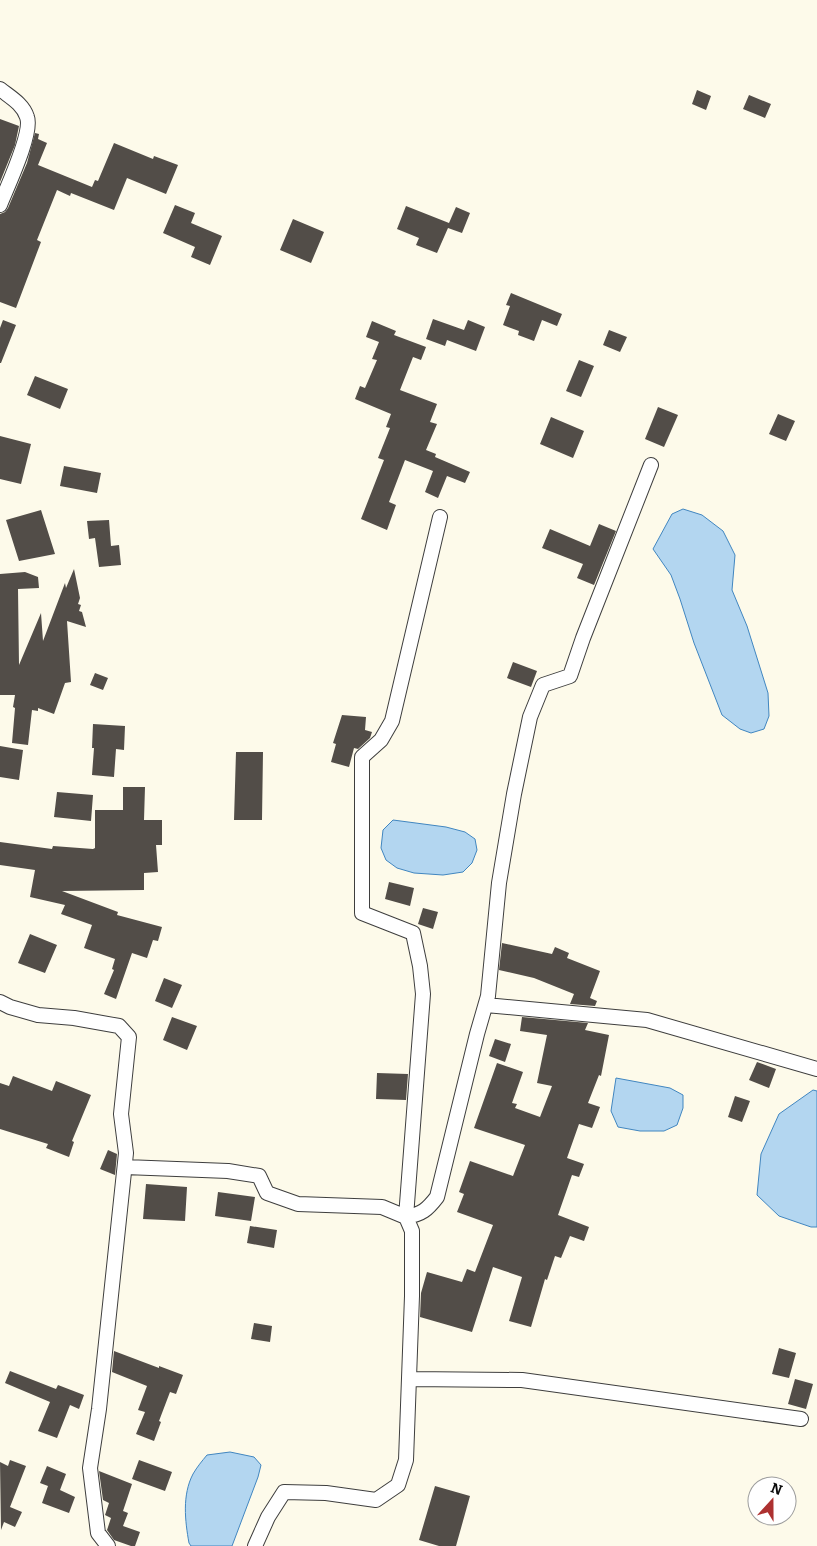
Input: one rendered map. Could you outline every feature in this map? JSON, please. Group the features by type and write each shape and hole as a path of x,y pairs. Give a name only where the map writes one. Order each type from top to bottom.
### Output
{"street":[{"path":"0,90 21,106 28,118 26,136 0,205"},
{"path":"125,1167 228,1171 258,1176 267,1193 298,1204 382,1206 406,1217 418,1214 428,1208 437,1196 488,996 501,874 514,794 530,717 543,685 570,676 586,629 651,465"},
{"path":"255,1546 268,1517 284,1492 326,1492 376,1500 398,1485 406,1460 410,1379 412,1232 406,1217 423,994 420,966 413,933 362,913 362,757 381,740 392,721 440,517"},
{"path":"0,1002 38,1015 74,1018 118,1026 129,1037 121,1114 126,1153 125,1167 99,1409 90,1468 98,1533 108,1546"},
{"path":"486,1005 647,1020 817,1069"},
{"path":"410,1379 522,1380 801,1420"}],"water":[{"path":"683,509 702,515 723,531 735,555 732,590 747,626 768,693 769,716 764,729 751,733 740,729 722,715 694,643 671,575 653,549 672,514"},
{"path":"393,820 446,827 465,832 475,839 477,850 472,863 463,872 443,875 414,873 397,868 386,860 381,848 383,830"},
{"path":"616,1078 670,1088 683,1095 683,1108 677,1125 664,1131 640,1131 618,1127 611,1111"},
{"path":"813,1090 817,1091 817,1227 811,1227 779,1216 757,1195 761,1154 779,1114"},
{"path":"230,1452 254,1457 261,1465 232,1546 191,1546 189,1543 185,1508 190,1482 195,1471 207,1455"}],"building":[{"path":"697,90 711,96 706,110 692,104"},
{"path":"749,95 771,104 765,118 743,109"},
{"path":"0,119 19,126 15,145 0,182"},
{"path":"35,133 39,134 38,139 47,143 38,165 92,187 95,180 98,181 114,143 153,159 154,156 178,165 166,194 127,178 114,210 71,193 70,196 57,190 37,240 41,242 16,308 0,302 0,214 8,208 27,163"},
{"path":"175,205 195,213 191,223 222,236 210,265 191,257 195,247 163,233"},
{"path":"406,206 449,223 456,207 470,213 462,233 448,228 437,253 416,245 419,238 397,229"},
{"path":"293,219 324,232 311,263 280,250"},
{"path":"511,293 562,314 557,326 542,320 534,341 518,335 519,331 503,325 510,306 506,305"},
{"path":"433,319 464,330 468,320 485,327 476,351 447,340 445,346 426,339"},
{"path":"3,320 16,325 0,363 0,328"},
{"path":"372,321 396,331 394,335 426,347 421,360 413,357 400,390 437,404 430,422 437,424 426,450 436,454 435,457 470,472 465,483 447,476 438,498 425,492 433,471 405,460 389,502 396,505 387,530 361,519 384,460 378,458 390,428 386,427 391,414 355,399 360,386 365,388 377,360 372,359 379,342 366,337"},
{"path":"609,330 627,337 620,352 603,345"},
{"path":"579,360 594,366 581,397 566,391"},
{"path":"35,376 68,389 60,409 27,395"},
{"path":"658,407 678,415 664,447 645,439"},
{"path":"778,414 795,421 786,441 769,434"},
{"path":"551,417 584,431 573,458 540,444"},
{"path":"0,436 31,444 21,484 0,479"},
{"path":"64,466 101,473 97,493 60,486"},
{"path":"41,510 55,554 19,561 6,520"},
{"path":"109,520 111,546 119,545 121,565 99,567 95,538 89,539 87,521"},
{"path":"599,524 616,531 594,585 577,578 583,564 542,548 550,529 590,546"},
{"path":"74,569 80,598 78,604 81,605 79,611 82,612 86,627 67,621 71,682 65,683 54,714 38,708 38,711 32,710 28,745 12,743 15,695 0,695 0,574 25,572 38,577 39,588 18,589 19,665 41,613 43,641 65,583 66,588"},
{"path":"513,662 537,671 531,687 507,678"},
{"path":"95,673 108,678 103,690 90,685"},
{"path":"342,715 366,717 365,730 372,732 370,738 358,749 354,748 349,767 331,762 336,744 333,743"},
{"path":"93,724 125,726 124,750 116,749 114,777 92,775"},
{"path":"0,746 23,750 19,780 0,777"},
{"path":"236,752 263,752 262,820 234,820"},
{"path":"123,787 145,787 144,820 162,820 162,845 156,845 158,872 144,873 144,890 62,891 118,912 117,915 162,927 158,941 153,940 147,958 132,953 116,999 104,994 114,970 112,969 115,959 84,948 92,925 61,914 65,905 30,897 35,870 0,865 0,842 52,849 53,846 93,849 95,848 95,810 123,810"},
{"path":"57,792 93,795 91,821 54,817"},
{"path":"389,882 414,888 410,906 385,899"},
{"path":"423,908 438,912 433,929 418,924"},
{"path":"30,934 57,945 45,973 18,963"},
{"path":"502,943 552,954 555,947 569,953 567,958 600,971 590,998 597,1001 595,1006 570,1004 574,994 534,978 499,970"},
{"path":"164,978 182,985 172,1008 155,1001"},
{"path":"172,1017 197,1026 187,1050 163,1040"},
{"path":"522,1017 588,1023 585,1030 609,1035 601,1076 599,1075 588,1103 600,1107 592,1128 579,1124 567,1158 584,1164 579,1177 572,1175 558,1215 589,1227 584,1241 570,1236 561,1258 555,1256 547,1280 545,1279 531,1327 509,1321 522,1277 493,1267 472,1332 420,1317 421,1293 427,1272 462,1282 467,1269 475,1272 493,1225 457,1212 464,1194 459,1192 470,1161 513,1176 525,1145 474,1128 497,1063 523,1072 512,1103 517,1104 515,1108 540,1117 552,1086 537,1083 547,1035 520,1031"},
{"path":"495,1039 511,1044 505,1062 489,1056"},
{"path":"757,1062 776,1069 769,1088 749,1080"},
{"path":"377,1073 408,1074 406,1100 376,1099"},
{"path":"13,1076 52,1091 56,1081 91,1095 72,1141 74,1142 69,1157 46,1148 48,1144 0,1129 0,1083 9,1086"},
{"path":"735,1096 750,1101 742,1122 728,1117"},
{"path":"108,1150 117,1154 115,1175 100,1169"},
{"path":"146,1184 187,1187 185,1221 143,1219"},
{"path":"218,1192 255,1197 251,1221 215,1216"},
{"path":"250,1226 277,1230 274,1248 247,1243"},
{"path":"254,1323 272,1326 270,1342 251,1339"},
{"path":"779,1348 796,1353 789,1378 772,1374"},
{"path":"114,1351 183,1375 176,1394 170,1392 154,1441 136,1434 145,1412 138,1410 147,1386 112,1372"},
{"path":"10,1371 56,1389 58,1385 84,1395 79,1409 70,1405 57,1438 38,1431 50,1402 5,1383"},
{"path":"795,1379 813,1384 806,1409 788,1404"},
{"path":"10,1460 26,1466 10,1507 22,1512 15,1527 4,1522 1,1530 0,1462 8,1466"},
{"path":"139,1460 172,1472 165,1491 132,1479"},
{"path":"47,1466 66,1474 60,1490 75,1497 69,1513 42,1503 48,1486 40,1483"},
{"path":"99,1471 132,1484 123,1511 128,1513 123,1526 140,1532 135,1546 114,1540 107,1530 111,1518 105,1515 109,1503 103,1500"},
{"path":"435,1486 470,1496 456,1546 439,1546 419,1540"}]}
